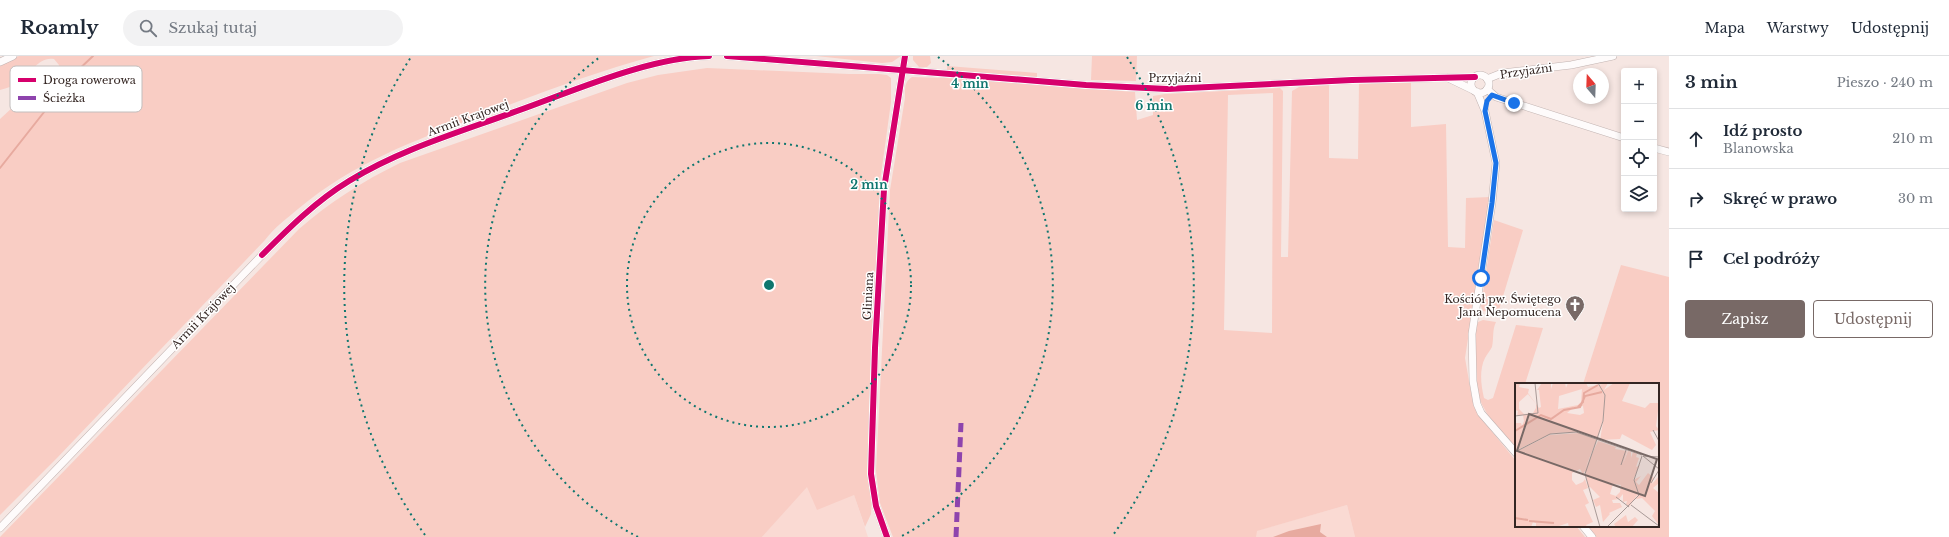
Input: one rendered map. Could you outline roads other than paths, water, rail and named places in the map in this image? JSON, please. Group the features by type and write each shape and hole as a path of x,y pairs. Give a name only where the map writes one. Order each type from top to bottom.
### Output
{"street":[{"path":"0,62 13,56"},
{"name":"Armii Krajowej","path":"0,528 262,255 307,212 348,181 397,155 597,82 666,62 709,56"},
{"path":"727,56 903,71"},
{"name":"Gliniana","path":"887,537 876,506 872,474 875,348 884,189 906,56"},
{"name":"Przyjaźni","path":"1487,79 1502,73 1570,65 1613,56"},
{"name":"Przyjaźni","path":"903,71 1171,90 1360,80 1475,76"},
{"path":"1485,111 1489,84 1487,79 1482,75 1475,76 1471,83 1485,111 1495,155 1495,176 1472,334 1473,381 1477,404 1481,413 1515,452"},
{"name":"Przyjaźni","path":"1447,78 1475,91"},
{"path":"1475,91 1489,92 1621,137"},
{"path":"1657,149 1669,152"},
{"path":"1584,527 1592,537"}],"waterway":[{"path":"82,66 93,56"},
{"path":"0,168 44,112"}],"place":[{"name":"Kościół pw. Świętego Jana Nepomucena","path":"1575,322"}]}
